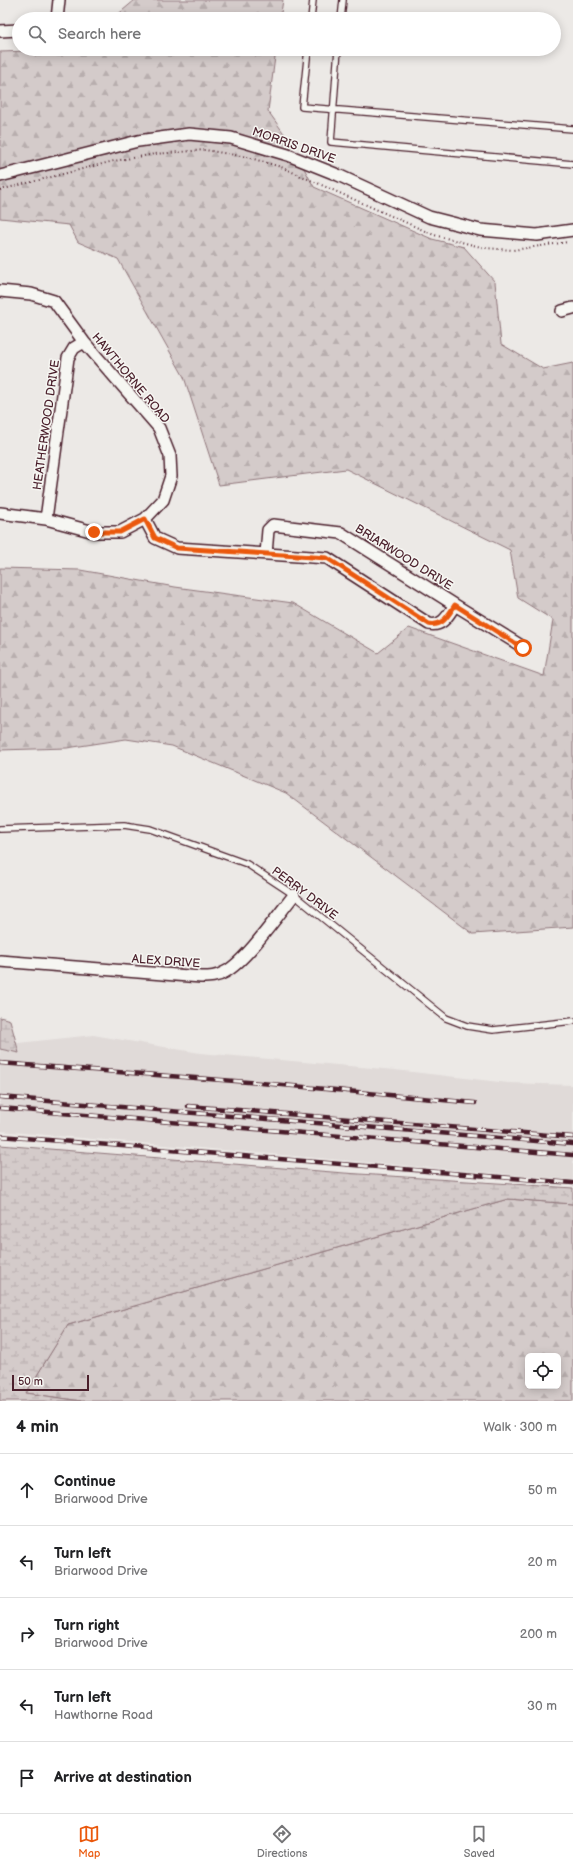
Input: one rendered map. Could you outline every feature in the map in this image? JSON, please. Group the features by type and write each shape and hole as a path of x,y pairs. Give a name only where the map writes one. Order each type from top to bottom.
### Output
{"street":[{"path":"58,12 59,0"},
{"path":"0,31 12,30"},
{"name":"MORRIS DRIVE","path":"0,176 138,141 189,134 231,138 288,154 436,219 480,230 537,235 573,230"},
{"name":"HAWTHORNE ROAD","path":"0,291 31,294 54,302 84,342 159,428 170,456 171,476 163,500 145,519 120,532 94,532 46,519 0,513"},
{"path":"562,311 573,308"},
{"name":"HEATHERWOOD DRIVE","path":"46,519 68,358 74,348 84,342"},
{"name":"BRIARWOOD DRIVE","path":"145,519 155,538 177,548 327,558 429,624 441,624 455,605"},
{"name":"BRIARWOOD DRIVE","path":"266,554 268,530 273,525 341,533 523,648"},
{"name":"ALEX DRIVE","path":"0,961 201,978 214,977 226,972 238,963 294,896"}],"lane":[{"path":"312,12 313,0"},
{"path":"342,12 343,0"},
{"path":"307,56 302,107 573,130"},
{"path":"337,56 331,142 573,164"},
{"name":"PERRY DRIVE","path":"0,829 124,825 150,829 247,864 294,896 446,1018 466,1026 493,1030 573,1021"}],"path":[{"path":"0,190 114,161 155,154 206,150 247,157 281,167 434,234 485,248 513,250 573,242"}],"shaded area":[{"path":"93,1035 200,1053 395,1070 508,1083 573,1085 573,1180 0,1131 0,1045"}],"green space":[{"path":"135,0 283,0 281,12 121,12"},
{"path":"0,52 12,52 12,56 275,56 268,111 290,142 314,187 432,239 464,247 495,282 501,344 543,369 573,363 573,927 473,934 286,793 172,746 126,739 67,748 0,750 0,568 80,570 175,587 293,603 378,653 409,628 544,676 553,620 518,598 510,550 346,469 219,485 184,377 118,259 78,242 69,225 0,218"},
{"path":"0,1017 10,1020 19,1053 0,1049"},
{"path":"0,1145 344,1173 573,1188 573,1204 508,1199 68,1325 26,1393 81,1401 0,1401"},
{"path":"508,1199 573,1204 573,1401 81,1401 26,1393 68,1325"}],"railway":[{"path":"0,1063 261,1083 475,1103"},
{"path":"0,1097 573,1144"},
{"path":"188,1106 573,1137"},
{"path":"0,1108 573,1155"},
{"path":"0,1136 573,1183"}],"route":[{"path":"94,532 120,532 145,519 155,538 177,548 327,558 429,624 441,624 455,605 523,648"}]}
